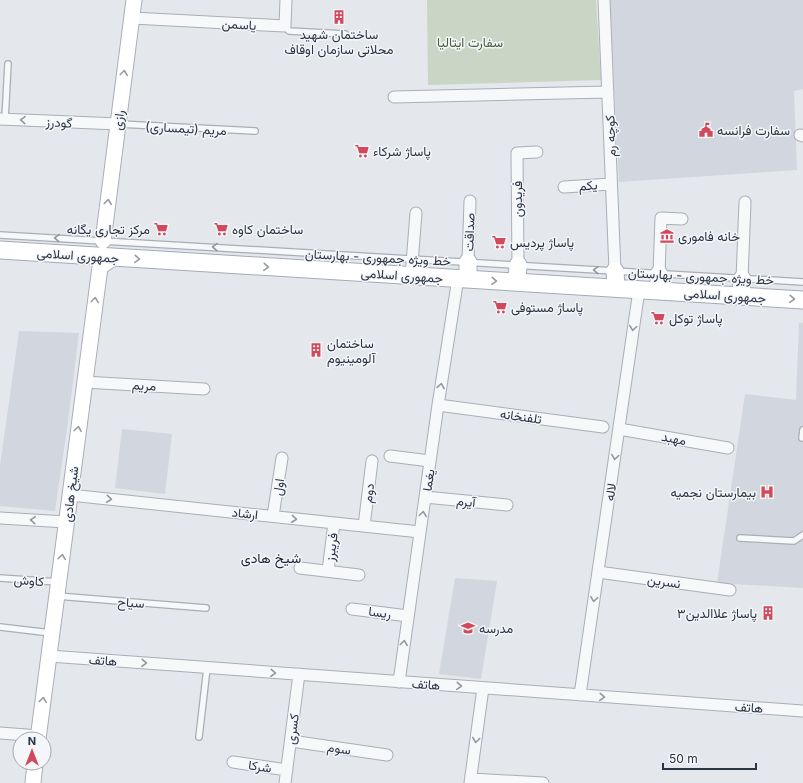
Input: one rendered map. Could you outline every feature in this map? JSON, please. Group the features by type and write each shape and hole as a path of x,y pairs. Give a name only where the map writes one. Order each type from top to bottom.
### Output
{"main road":[{"name":"جمهوری اسلامی","path":"0,250 106,252 412,267 463,279 803,300"},
{"path":"463,279 468,262"},
{"path":"517,282 518,265"},
{"path":"615,271 616,288"},
{"path":"659,274 659,291"},
{"path":"741,296 742,279"}],"street":[{"name":"رازی","path":"106,252 118,124 134,0"},
{"path":"285,26 286,0"},
{"name":"کوچه رم","path":"604,0 615,271"},
{"name":"یاسمن","path":"132,18 285,26"},
{"path":"394,97 608,92"},
{"name":"گودرز","path":"3,119 118,124"},
{"name":"فریدون","path":"518,265 517,153 537,152"},
{"name":"یکم","path":"564,187 612,184"},
{"name":"صداقت","path":"468,262 470,201"},
{"path":"742,279 745,202"},
{"path":"412,267 416,213"},
{"path":"659,274 661,218 682,220"},
{"name":"شیخ هادی","path":"39,731 100,267 106,252"},
{"name":"یغما","path":"399,682 438,405 463,279"},
{"name":"لاله","path":"580,695 639,290"},
{"name":"مریم","path":"84,382 204,389"},
{"name":"تلفنخانه","path":"438,405 603,427"},
{"name":"مهبد","path":"619,429 728,448"},
{"path":"390,456 430,461"},
{"name":"اول","path":"273,516 282,458"},
{"name":"دوم","path":"364,526 372,461"},
{"name":"ارشاد","path":"70,495 420,532"},
{"name":"آیرم","path":"425,497 507,505"},
{"path":"0,518 66,522"},
{"name":"فریبرز","path":"328,571 334,523"},
{"path":"300,568 359,575"},
{"name":"نسرین","path":"598,572 730,590"},
{"name":"ریسا","path":"352,609 408,616"},
{"name":"هاتف","path":"49,656 803,711"},
{"name":"کسری","path":"285,783 299,674"},
{"path":"483,688 470,781 543,783"},
{"path":"0,733 12,735"},
{"name":"سوم","path":"291,741 387,755"},
{"name":"شرکا","path":"233,762 287,770"},
{"path":"33,783 34,771"}],"lane":[{"name":"یاسمن","path":"285,26 289,31 345,34"},
{"path":"3,119 8,64"},
{"name":"مریم (تیمساری)","path":"118,124 255,131"},
{"path":"0,235 106,252"},
{"name":"خط ویژه جمهوری - بهارستان","path":"412,267 468,262 803,282"},
{"path":"802,438 803,430"},
{"path":"740,538 794,541 803,535"},
{"name":"کاوش","path":"0,578 57,589"},
{"name":"سیاح","path":"57,589 206,608"},
{"path":"0,628 52,633"},
{"path":"200,737 206,668"}],"shaded area":[{"name":"سفارت فرانسه","path":"610,0 803,0 803,89 794,91 797,170 619,182"},
{"name":"بیمارستان نجمیه","path":"799,323 803,323 803,588 717,583 745,394 796,400"},
{"path":"19,331 79,333 55,511 0,506 0,466"},
{"path":"122,429 172,434 165,494 115,488"},
{"name":"مدرسه","path":"455,578 497,581 481,679 439,674"}],"green space":[{"name":"سفارت ایتالیا","path":"427,0 596,0 601,80 428,85"}],"place":[{"name":"ساختمان شهید محلاتی سازمان اوقاف","path":"339,17"},
{"name":"سفارت فرانسه","path":"706,130"},
{"name":"پاساژ شرکاء","path":"362,151"},
{"name":"مرکز تجاری یگانه","path":"161,229"},
{"name":"ساختمان کاوه","path":"221,229"},
{"name":"خانه فاموری","path":"667,236"},
{"name":"پاساژ پردیس","path":"499,242"},
{"name":"پاساژ مستوفی","path":"500,307"},
{"name":"پاساژ توکل","path":"658,318"},
{"name":"ساختمان آلومینیوم","path":"316,350"},
{"name":"بیمارستان نجمیه","path":"767,492"},
{"name":"پاساژ علاالدین۳","path":"768,613"},
{"name":"مدرسه","path":"468,628"}],"district":[{"name":"شیخ هادی","path":"271,557"}]}
